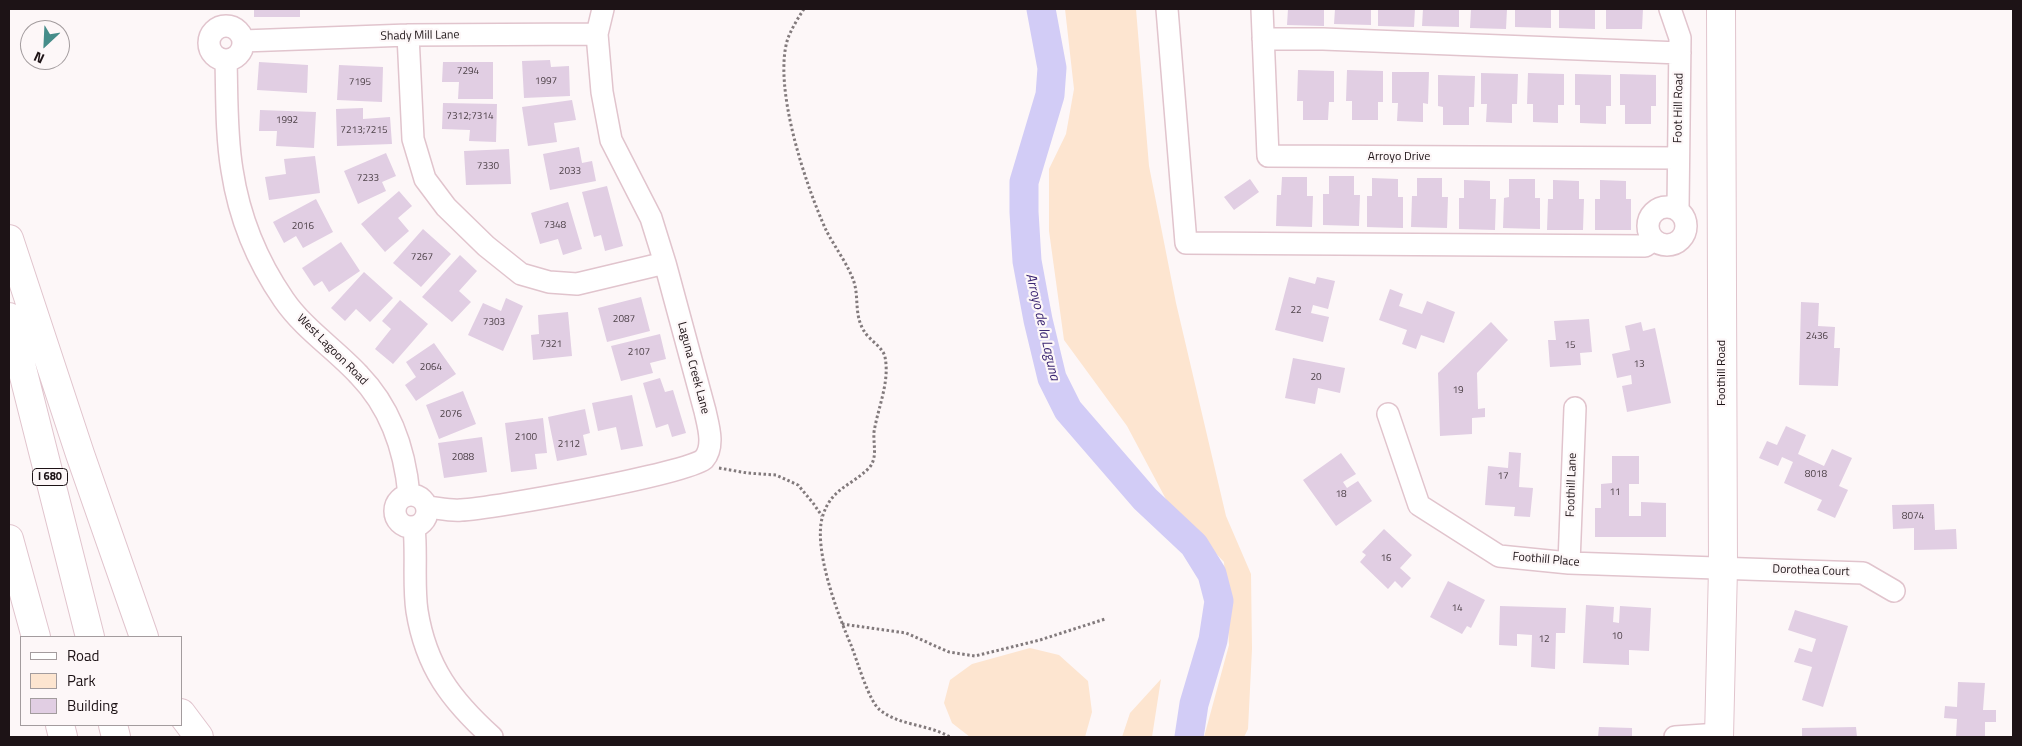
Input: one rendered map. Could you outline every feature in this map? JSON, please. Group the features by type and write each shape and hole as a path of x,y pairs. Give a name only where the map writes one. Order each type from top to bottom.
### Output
{"main road":[{"name":"Foothill Road","path":"1719,735 1723,568 1721,9"},
{"path":"9,239 80,454 144,636"},
{"name":"I 680","path":"9,317 90,636"},
{"path":"9,539 36,636"},
{"path":"182,713 199,737"}],"street":[{"name":"Laguna Creek Lane","path":"603,9 597,34 602,92 611,140 651,218 665,263 710,434 709,446 704,459"},
{"name":"Foot Hill Road","path":"1166,9 1186,243 1646,246 1654,240 1659,245 1674,245 1686,235 1687,219 1678,209 1680,38 1670,9"},
{"name":"Arroyo Drive","path":"1262,9 1268,156 1678,158"},
{"path":"225,17 237,30 243,42 241,52 235,58 226,60 214,55 209,42 214,31 225,17"},
{"name":"Shady Mill Lane","path":"243,42 408,35 597,34"},
{"path":"408,35 413,140 426,179 446,207 486,246 521,274 549,282 577,284 665,263"},
{"path":"1263,39 1323,39 1680,53"},
{"name":"West Lagoon Road","path":"226,60 232,170 239,204 249,236 264,269 284,301 306,326 360,375 383,406 398,437 407,474 409,495"},
{"name":"Foothill Lane","path":"1568,563 1575,408"},
{"name":"Foothill Place","path":"1388,414 1419,505 1500,556 1568,563 1723,568"},
{"path":"427,507 461,510 532,499 672,471 692,466 704,459"},
{"path":"409,495 420,497 427,507 427,516 424,521 414,527 402,524 395,510 402,498 409,495"},
{"path":"414,527 417,610 426,647 441,682 463,709 492,737"},
{"name":"Dorothea Court","path":"1723,568 1863,573 1894,591"},
{"path":"1675,737 1719,735"}],"path":[{"path":"804,9 788,39 784,69 788,106 796,146 816,208 854,283 856,309 864,331 885,355 886,380 874,434 875,454 870,467 833,495 822,516 821,547 830,586 842,624 862,672 868,692 878,709 894,719 922,725 950,737"},
{"path":"704,459 712,466 747,473 776,475 798,485 822,516"},
{"path":"842,624 906,633 949,652 975,656 1040,640 1105,619"}],"green space":[{"path":"1065,9 1136,9 1149,166 1176,303 1226,516 1251,574 1252,649 1248,729 1244,737 1204,737 1229,645 1224,562 1168,503 1127,426 1064,340 1049,231 1049,169 1066,134 1074,89"},
{"path":"1030,648 1059,655 1088,681 1092,712 1085,737 970,737 952,723 944,703 950,680 972,664"},
{"path":"1161,679 1152,737 1122,737 1130,713"}],"building":[{"path":"254,9 300,9 300,17 254,17"},
{"path":"1288,9 1324,9 1324,26 1287,25"},
{"path":"1335,9 1371,9 1371,25 1334,24"},
{"path":"1378,9 1415,9 1414,27 1378,26"},
{"path":"1423,9 1459,9 1459,27 1422,26"},
{"path":"1471,9 1507,9 1506,29 1470,28"},
{"path":"1515,9 1551,9 1551,28 1515,27"},
{"path":"1559,9 1595,9 1595,29 1559,28"},
{"path":"1606,9 1643,9 1642,29 1606,29"},
{"path":"550,60 551,67 569,66 570,96 524,98 522,61"},
{"path":"259,62 308,65 307,93 257,90"},
{"path":"443,62 493,62 493,99 458,99 459,82 442,82"},
{"path":"339,65 383,67 382,102 337,100"},
{"path":"1298,70 1334,71 1334,102 1329,102 1328,120 1303,120 1303,101 1297,101"},
{"path":"1347,70 1383,71 1383,102 1378,102 1378,120 1352,120 1352,101 1346,101"},
{"path":"1392,72 1429,72 1428,104 1423,103 1423,122 1397,121 1398,103 1392,103"},
{"path":"1481,73 1518,74 1517,104 1512,104 1512,123 1486,122 1487,104 1481,104"},
{"path":"1528,73 1564,74 1564,105 1558,105 1558,123 1533,122 1533,104 1527,104"},
{"path":"1575,74 1611,75 1611,106 1606,106 1606,124 1580,123 1580,105 1575,105"},
{"path":"1620,74 1656,75 1656,106 1651,106 1651,124 1625,124 1625,105 1620,105"},
{"path":"1438,75 1475,76 1474,107 1469,107 1469,125 1443,125 1443,107 1438,106"},
{"path":"572,100 576,120 554,123 557,142 528,146 522,107"},
{"path":"443,103 497,104 496,142 469,141 470,130 442,129"},
{"path":"363,108 363,119 390,117 392,144 337,146 336,109"},
{"path":"260,110 316,112 314,148 276,146 277,131 259,131"},
{"path":"579,147 582,163 592,161 596,181 550,190 543,154"},
{"path":"509,149 511,184 466,185 464,151"},
{"path":"386,153 396,176 382,182 386,191 358,204 344,171"},
{"path":"315,156 320,193 269,200 265,177 286,174 284,159"},
{"path":"1329,176 1354,176 1354,195 1360,195 1359,226 1323,225 1323,194 1329,194"},
{"path":"1282,177 1307,177 1307,196 1313,196 1312,227 1276,226 1277,195 1281,195"},
{"path":"1372,178 1398,179 1398,197 1403,197 1403,228 1367,227 1367,196 1372,196"},
{"path":"1417,178 1442,178 1442,197 1448,197 1447,228 1411,227 1412,196 1417,196"},
{"path":"1250,179 1259,192 1234,210 1224,197"},
{"path":"1509,179 1535,179 1535,198 1540,198 1540,229 1503,228 1504,198 1509,197"},
{"path":"1464,180 1490,181 1490,199 1496,199 1495,230 1459,229 1459,198 1464,198"},
{"path":"1553,180 1579,181 1579,199 1584,199 1583,230 1547,230 1548,199 1553,199"},
{"path":"1600,180 1626,181 1626,199 1631,199 1631,230 1595,230 1595,199 1600,199"},
{"path":"607,186 623,246 605,251 601,235 594,237 582,192"},
{"path":"399,191 412,206 398,218 409,231 385,252 361,224"},
{"path":"316,199 333,232 303,248 296,236 284,243 273,222"},
{"path":"568,202 582,249 563,255 558,239 540,244 531,213"},
{"path":"423,229 451,254 421,287 393,263"},
{"path":"341,242 360,271 329,292 322,281 314,286 302,268"},
{"path":"460,255 477,271 459,291 471,302 452,322 422,297"},
{"path":"364,272 393,298 370,322 356,309 345,321 331,308"},
{"path":"1289,277 1315,284 1317,277 1335,281 1328,309 1313,305 1311,313 1329,317 1323,342 1275,330"},
{"path":"1390,289 1403,294 1399,306 1422,314 1427,301 1455,312 1444,343 1421,335 1416,349 1402,344 1407,330 1379,320"},
{"path":"641,297 650,331 607,342 598,308"},
{"path":"506,298 523,306 503,351 468,335 483,303 501,311"},
{"path":"400,300 428,324 393,364 375,349 391,329 382,321"},
{"path":"1801,302 1819,303 1818,326 1835,327 1834,348 1840,348 1838,386 1799,385"},
{"path":"568,312 572,356 533,360 531,335 539,334 538,315"},
{"path":"1589,319 1592,352 1580,353 1581,365 1550,367 1548,340 1556,340 1554,321"},
{"path":"1491,322 1508,340 1477,373 1478,409 1485,408 1485,417 1472,418 1472,434 1440,436 1438,373"},
{"path":"1641,322 1643,331 1655,328 1671,403 1627,412 1622,386 1632,384 1631,375 1617,378 1612,354 1630,350 1625,326"},
{"path":"660,334 666,359 650,363 653,373 621,381 611,346"},
{"path":"434,343 456,374 416,401 405,385 416,377 406,362"},
{"path":"1293,358 1345,368 1340,393 1318,388 1315,404 1285,398"},
{"path":"660,378 665,392 673,390 686,433 672,437 668,424 656,428 643,383"},
{"path":"463,391 476,424 439,439 426,405"},
{"path":"632,395 643,446 621,450 616,427 598,431 592,403"},
{"path":"585,409 590,433 583,435 587,455 557,461 548,417"},
{"path":"543,418 547,453 535,454 537,469 511,472 505,423"},
{"path":"1786,426 1806,435 1798,454 1824,466 1832,449 1852,458 1839,486 1848,490 1835,518 1817,510 1822,500 1784,483 1793,462 1782,457 1778,466 1759,458 1767,441 1777,445"},
{"path":"482,437 487,472 444,478 438,443"},
{"path":"1509,452 1521,453 1519,487 1533,488 1530,517 1514,516 1515,507 1485,505 1488,466 1508,468"},
{"path":"1341,453 1356,474 1343,482 1347,488 1358,481 1372,501 1336,526 1303,480"},
{"path":"1612,456 1639,456 1639,484 1629,484 1629,516 1641,516 1641,502 1666,503 1666,537 1595,537 1595,508 1601,508 1601,484 1612,483"},
{"path":"1934,504 1935,530 1956,529 1957,549 1914,550 1914,528 1893,529 1892,505"},
{"path":"1384,529 1412,555 1400,568 1411,578 1402,588 1395,581 1388,589 1360,562 1366,555 1362,552"},
{"path":"1448,581 1485,600 1471,628 1467,626 1462,634 1430,617"},
{"path":"1586,605 1614,607 1613,622 1619,623 1620,606 1651,608 1649,651 1629,650 1629,665 1583,663"},
{"path":"1500,606 1566,608 1565,633 1556,633 1555,669 1531,667 1532,635 1517,634 1517,646 1499,645"},
{"path":"1795,610 1848,626 1823,707 1802,700 1812,667 1794,662 1799,648 1812,652 1816,639 1788,630"},
{"path":"1958,682 1985,683 1983,710 1996,710 1996,722 1985,722 1985,737 1956,737 1957,719 1944,718 1945,706 1957,707"},
{"path":"1599,727 1632,728 1632,737 1598,737"},
{"path":"1856,727 1857,737 1802,737 1802,728"}],"waterway":[{"name":"Arroyo de la Laguna","path":"1041,9 1052,68 1050,95 1024,182 1027,261 1038,320 1052,378 1068,410 1145,499 1194,545 1212,574 1219,601 1213,640 1194,704 1189,737"}]}
